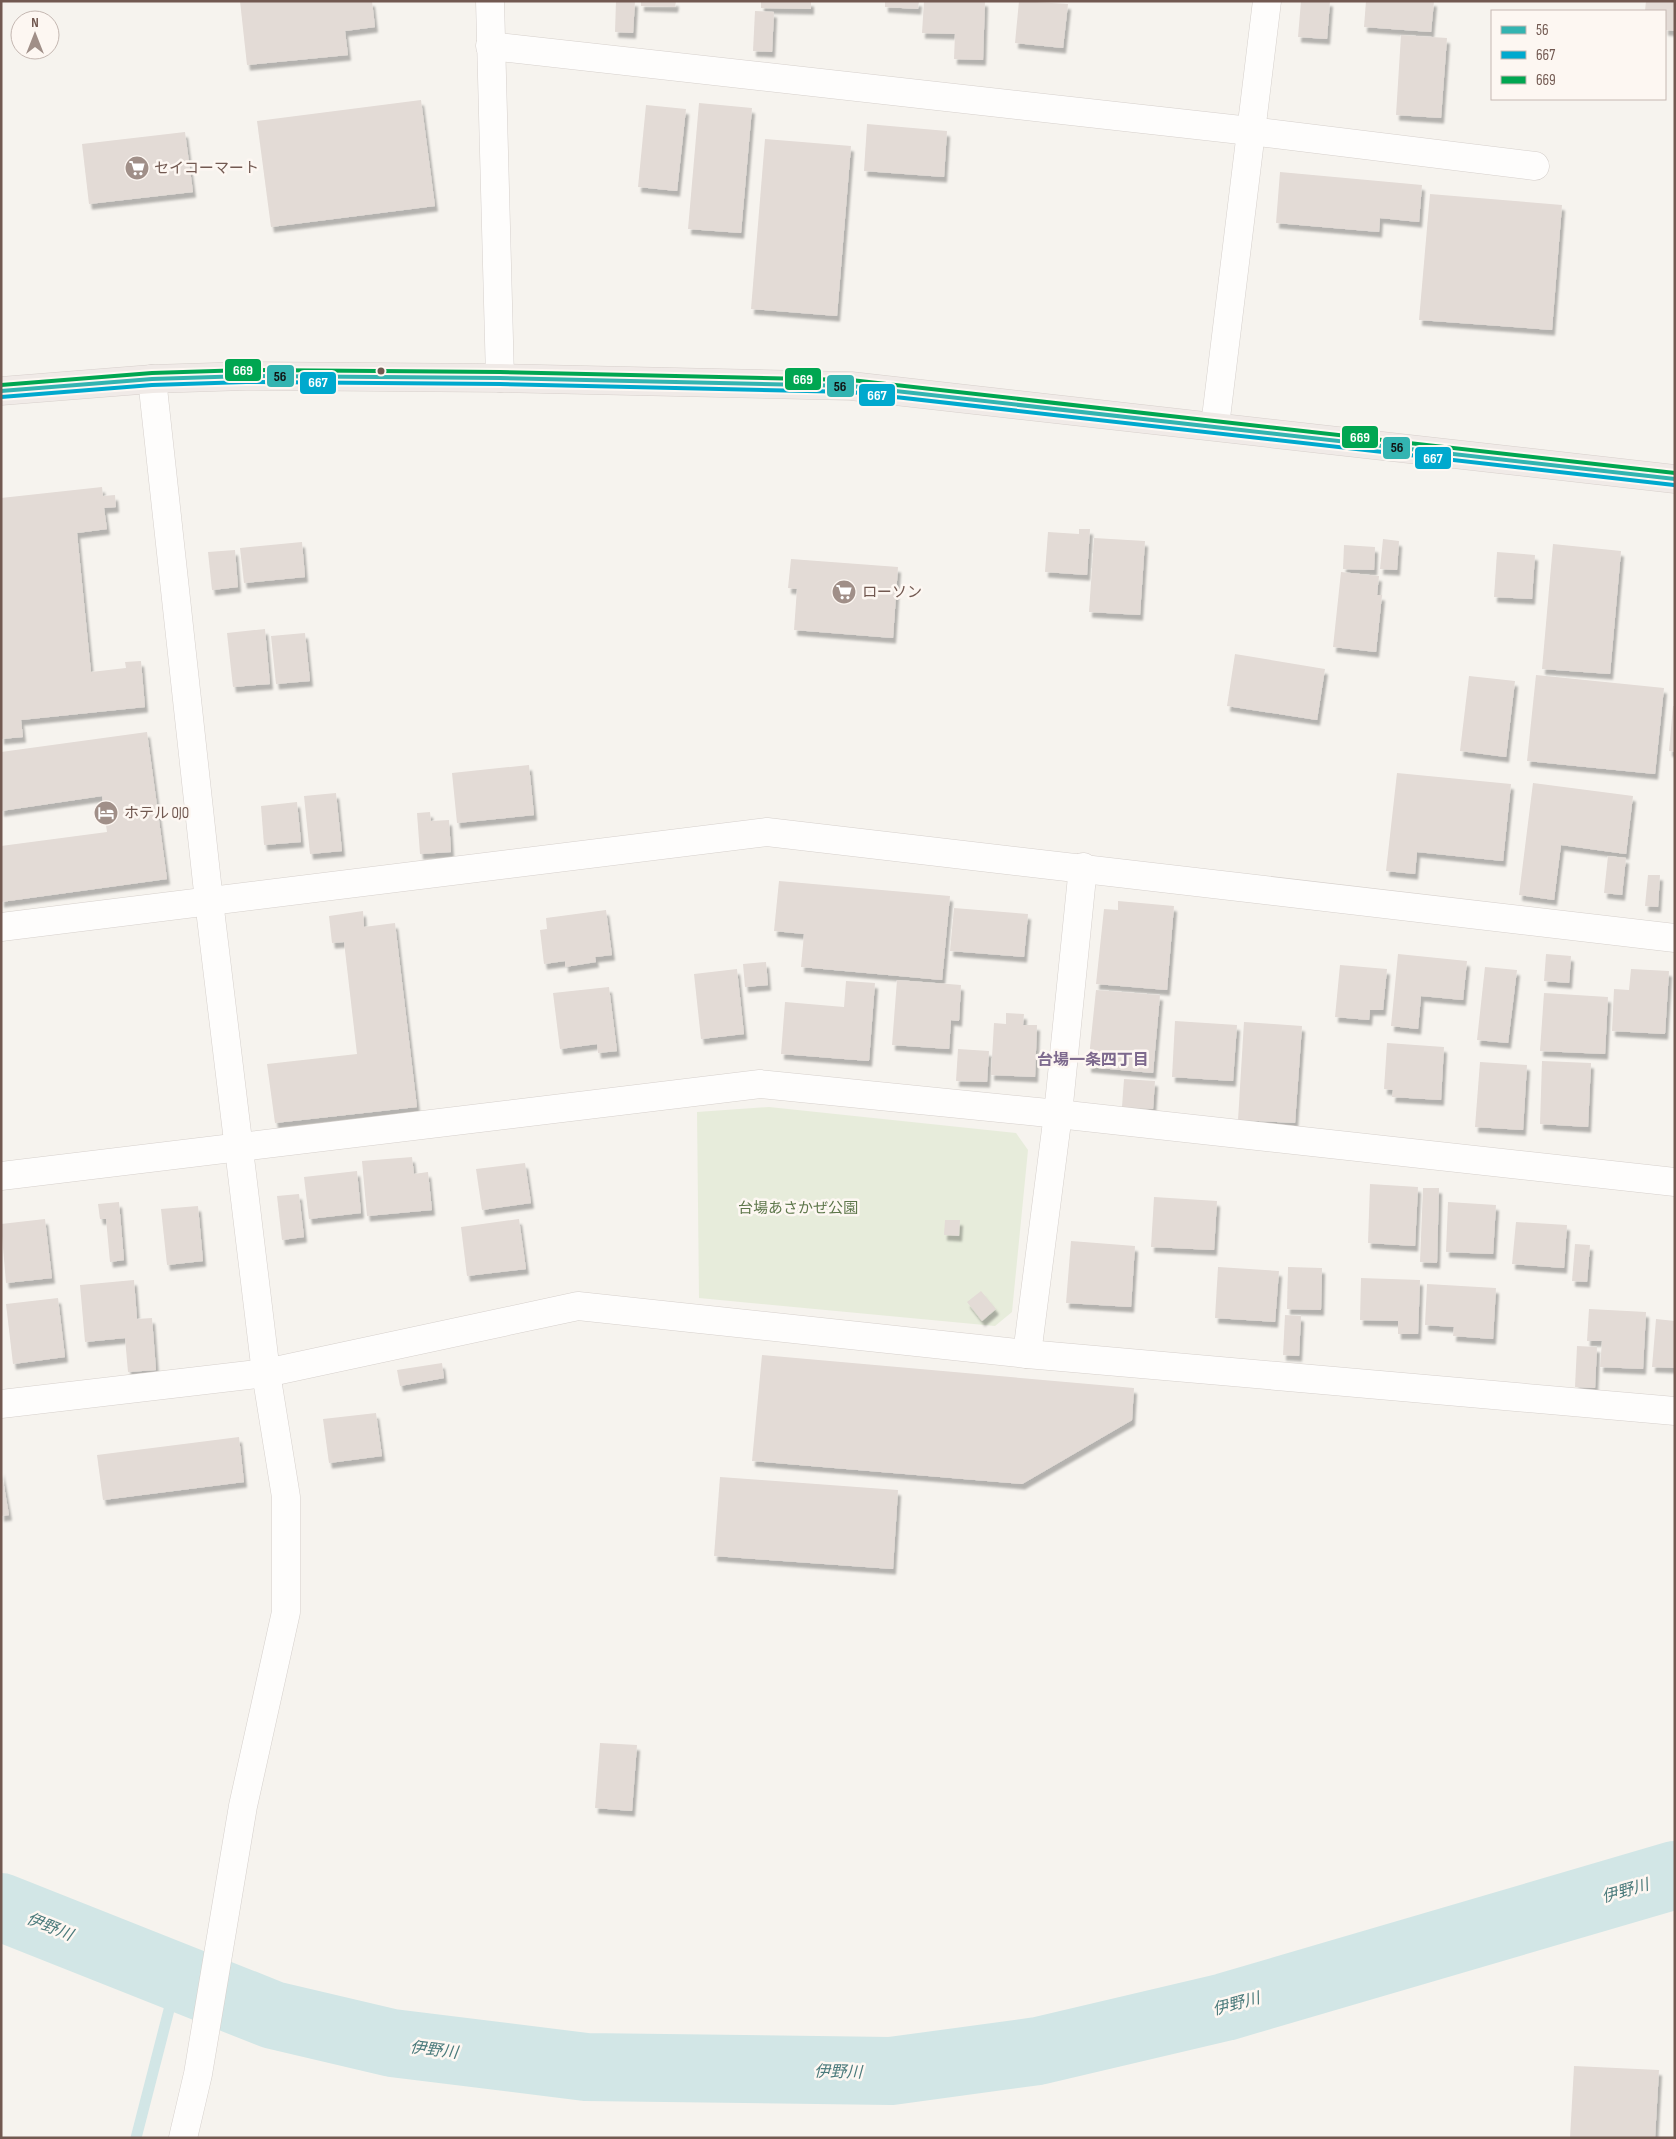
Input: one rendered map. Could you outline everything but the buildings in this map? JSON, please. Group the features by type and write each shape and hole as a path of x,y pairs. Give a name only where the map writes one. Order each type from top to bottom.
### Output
{"highway":[{"path":"1,391 152,379 246,376 500,378 851,386 1675,479"}],"street":[{"path":"490,1 500,378"},
{"path":"1215,426 1267,1"},
{"path":"490,46 1250,131 1536,166"},
{"path":"152,379 209,901 266,1373 286,1497 286,1612 243,1806 198,2074 183,2138"},
{"path":"1,927 767,832 1083,867 1675,938"},
{"path":"1027,1354 1058,1114 1083,867"},
{"path":"1,1176 760,1084 1058,1114 1675,1182"},
{"path":"1,1404 266,1373 578,1306 1027,1354 1675,1412"}],"green space":[{"name":"台場あさかぜ公園","path":"769,1107 1016,1133 1028,1150 1012,1312 995,1326 699,1298 697,1112"}],"waterway":[{"name":"伊野川","path":"1,1907 273,2015 392,2043 586,2067 891,2071 1038,2051 1225,2007 1675,1875"},
{"path":"136,2138 171,2002 174,1976"}],"transit line":[{"name":"669","path":"1,385 152,373 246,370 500,372 851,380 1675,473"},
{"name":"56","path":"1,391 152,379 246,376 500,378 851,386 1675,479"},
{"name":"667","path":"1,397 152,385 246,382 500,384 851,392 1674,485"}],"place":[{"name":"セイコーマート","path":"137,168"},
{"name":"ローソン","path":"844,592"},
{"name":"ホテル OJO","path":"106,813"}],"district":[{"name":"台場一条四丁目","path":"1093,1059"}]}
